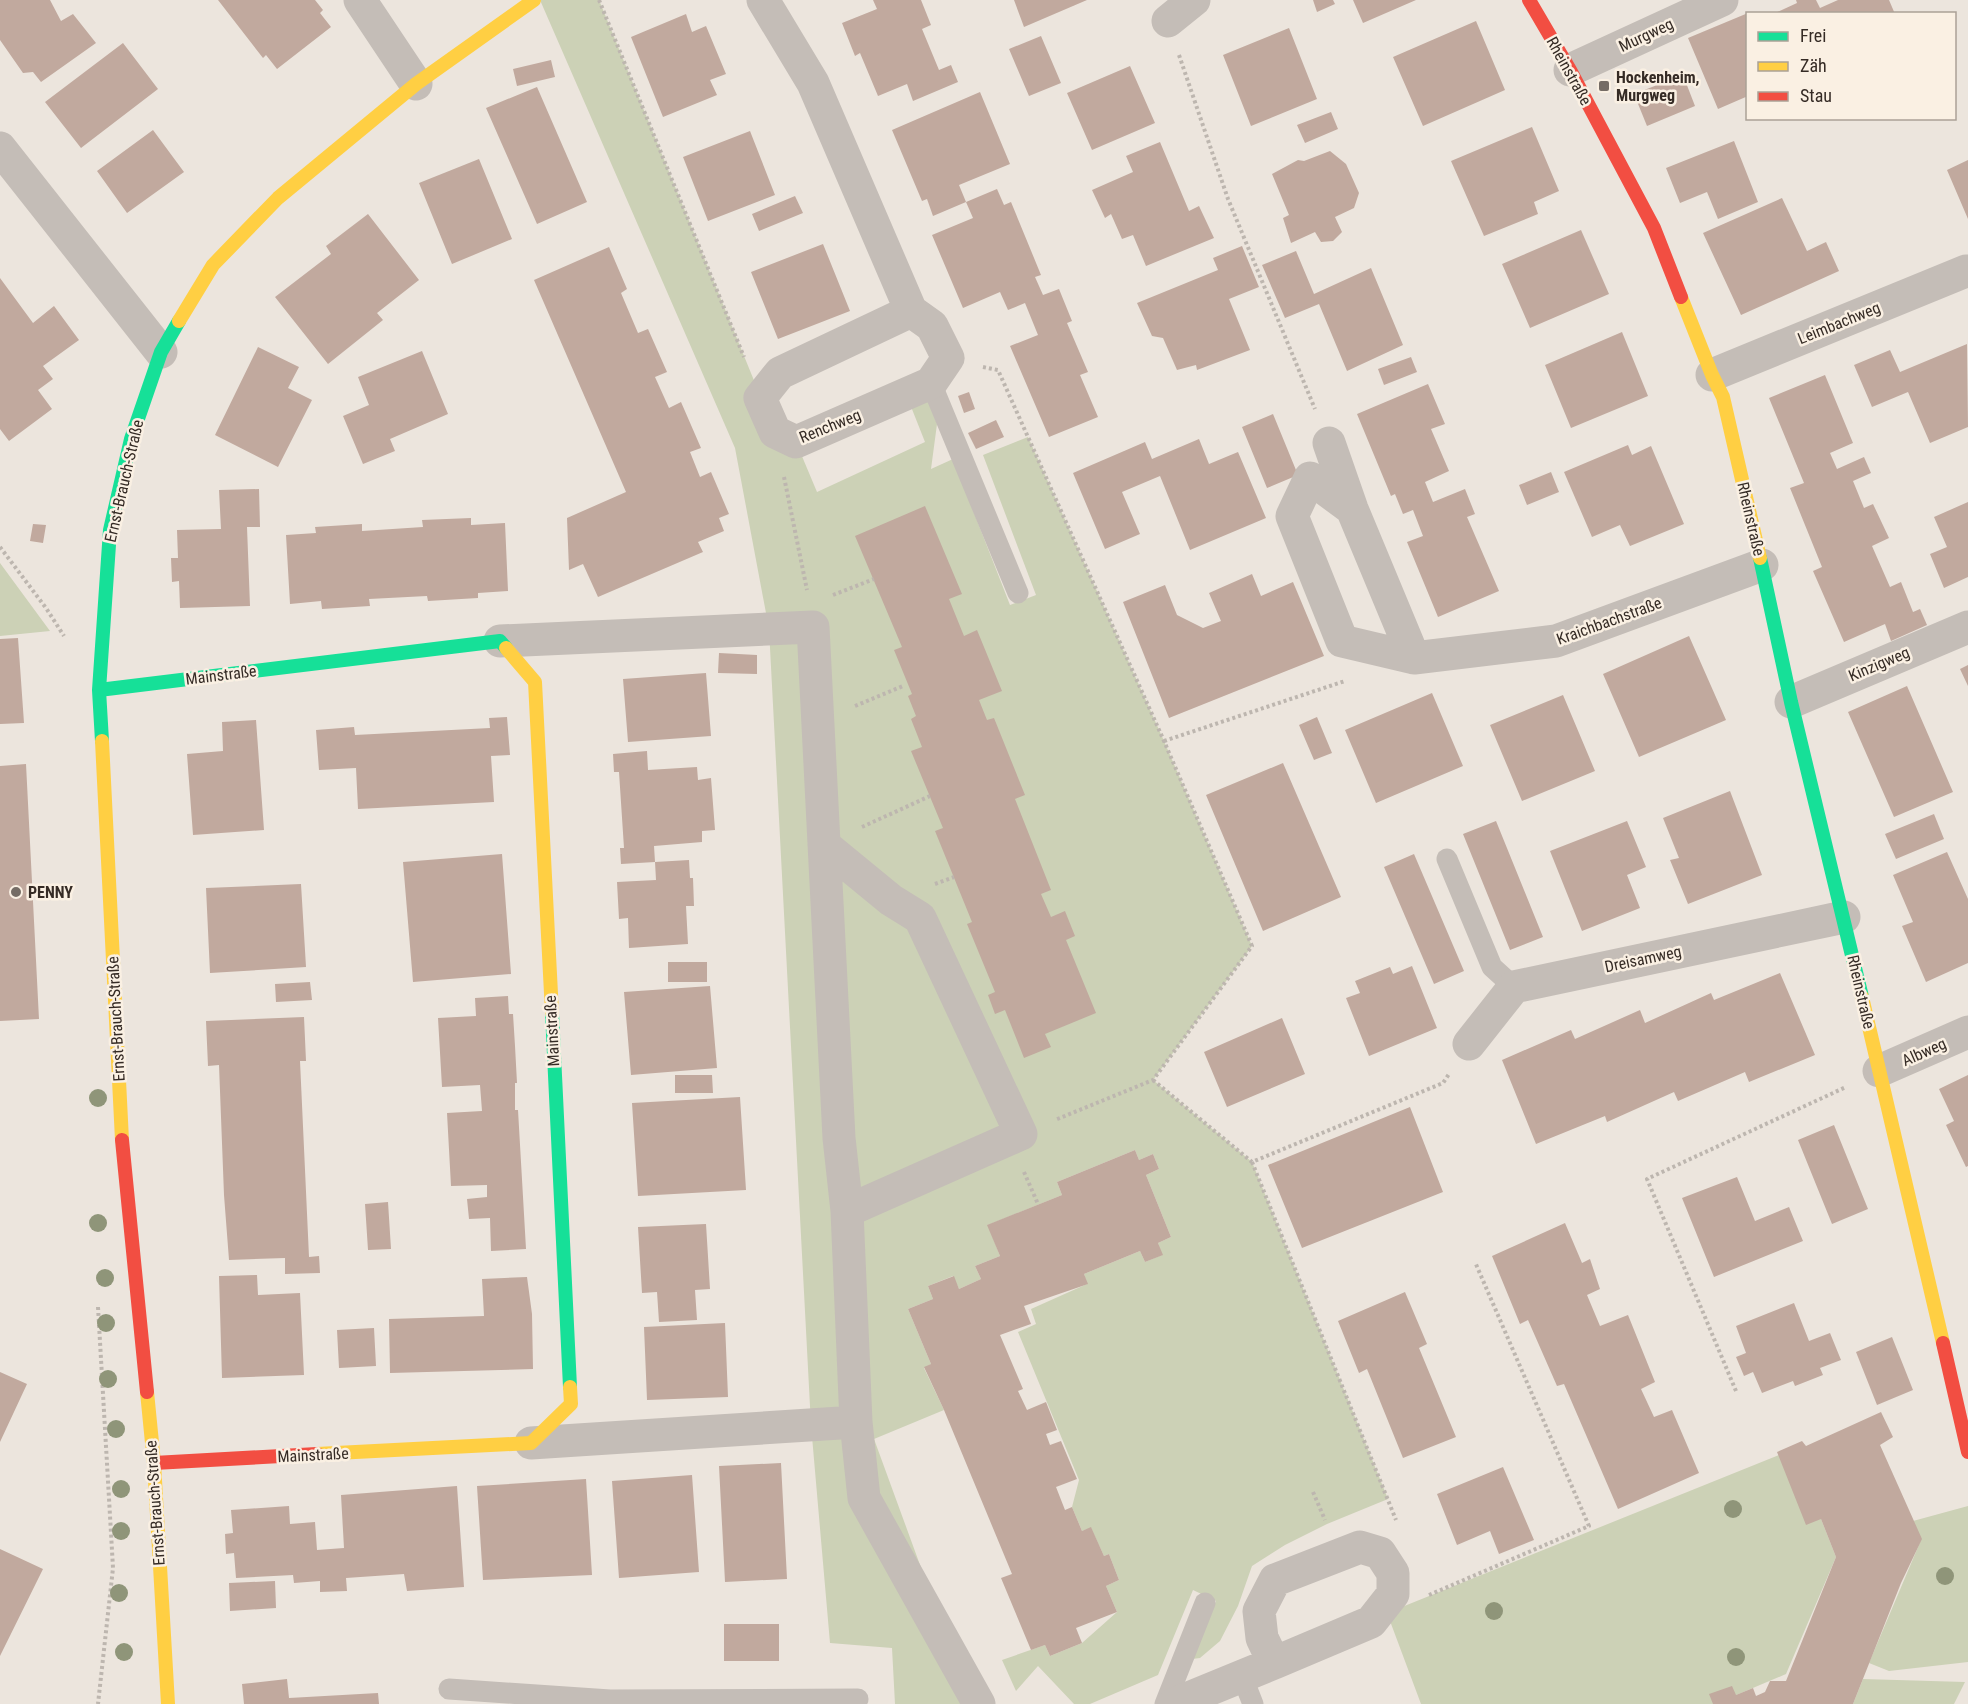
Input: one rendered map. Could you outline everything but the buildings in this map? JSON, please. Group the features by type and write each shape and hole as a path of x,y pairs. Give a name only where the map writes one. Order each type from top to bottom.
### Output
{"street":[{"path":"360,0 417,84"},
{"name":"Ernst-Brauch-Straße","path":"166,1700 154,1463 122,1138 99,690 110,530 131,439 162,352 213,265 278,198 417,84 534,0"},
{"path":"763,0 813,83 911,311 932,326 939,371"},
{"path":"1168,21 1194,0"},
{"name":"Rheinstraße","path":"1529,0 1570,70 1654,228 1712,375 1723,397 1791,702 1844,917 1968,1452"},
{"name":"Murgweg","path":"1570,70 1722,0"},
{"path":"0,148 162,352"},
{"name":"Leimbachweg","path":"1712,375 1966,272"},
{"name":"Renchweg","path":"911,311 780,374 760,398 775,432 796,442 939,371"},
{"path":"1329,443 1352,508 1414,658"},
{"name":"Kraichbachstraße","path":"1352,508 1311,478 1292,516 1342,641 1414,658 1556,641 1762,565"},
{"path":"500,641 811,615 839,1138 847,1211 856,1422 864,1498 979,1704"},
{"name":"Kinzigweg","path":"1791,702 1968,627"},
{"name":"Mainstraße","path":"99,690 500,641 535,682 571,1404 531,1443 154,1463"},
{"path":"824,846 891,900 920,918 1021,1134 847,1211"},
{"name":"Dreisamweg","path":"1514,987 1844,917"},
{"path":"1469,1044 1514,987"},
{"name":"Albweg","path":"1879,1071 1968,1032"},
{"path":"531,1443 856,1422"},
{"path":"1174,1704 1274,1663"}],"lane":[{"path":"939,371 1018,593"},
{"path":"1447,859 1492,967 1514,987"},
{"path":"1165,1704 1205,1603"},
{"path":"1242,1676 1253,1704"},
{"path":"449,1689 610,1702 858,1699"}],"path":[{"path":"599,0 748,366"},
{"path":"1168,21 1228,199 1329,443"},
{"path":"939,371 998,370 1164,741 1252,946 1153,1080 1021,1134"},
{"path":"775,432 811,615 874,579"},
{"path":"0,546 46,608 99,690"},
{"path":"1164,741 1346,681"},
{"path":"818,722 903,686"},
{"path":"824,846 930,796"},
{"path":"1252,1162 1443,1083 1469,1044"},
{"path":"1736,1391 1647,1179 1879,1071"},
{"path":"1153,1080 1252,1162 1396,1520"},
{"path":"1426,1596 1589,1526 1475,1263"},
{"path":"98,1306 113,1568 98,1704"}],"green space":[{"path":"540,0 599,0 775,432 796,442 817,492 925,442 906,394 923,386 937,424 931,469 953,459 1010,605 1036,595 983,455 1028,437 1164,741 1252,946 1153,1080 1252,1162 1388,1499 1327,1524 1285,1545 1252,1566 1238,1606 1220,1641 1200,1658 1192,1659 1216,1601 1193,1590 1158,1675 1090,1704 1074,1704 1038,1666 1016,1691 1002,1660 1045,1645 1050,1656 1082,1643 1117,1612 1106,1586 1119,1580 1109,1554 1104,1556 1091,1528 1082,1531 1072,1507 1079,1480 1018,1332 1036,1324 1031,1309 1087,1284 1084,1274 1140,1251 1145,1262 1162,1255 1158,1243 1171,1237 1146,1175 1159,1169 1153,1154 1139,1160 1135,1150 1057,1182 1062,1195 988,1225 1000,1256 975,1266 981,1279 959,1289 953,1276 928,1286 933,1299 908,1309 931,1364 924,1368 944,1410 874,1439 954,1658 979,1704 895,1704 892,1648 830,1643 811,1425 769,629 735,448"},
{"path":"0,563 50,631 0,636"},
{"path":"1779,1455 1821,1519 1836,1557 1786,1674 1715,1704 1421,1704 1387,1613"},
{"path":"1968,1506 1968,1662 1889,1671 1869,1663 1921,1540 1913,1521"},
{"path":"1863,1679 1965,1682 1954,1704 1853,1704"}],"traffic: fast":[{"path":"102,741 99,690 110,530 131,439 161,352 179,321"},
{"path":"1760,558 1791,702 1862,997"},
{"path":"99,690 500,641 506,648"},
{"path":"552,1013 570,1387"}],"traffic: slow":[{"path":"179,321 213,265 278,198 416,84 534,0"},
{"path":"1681,297 1723,397 1760,558"},
{"path":"506,648 535,682 552,1013"},
{"path":"102,741 122,1140"},
{"path":"1862,997 1943,1343"},
{"path":"317,1454 531,1443 571,1404 570,1387"},
{"path":"147,1392 154,1463 168,1704"}],"traffic: jam":[{"path":"1529,0 1570,70 1654,228 1681,297"},
{"path":"122,1140 147,1392"},
{"path":"1943,1343 1968,1452"},
{"path":"154,1463 317,1454"}],"place":[{"name":"Hockenheim, Murgweg","path":"1604,86"},
{"name":"PENNY","path":"16,892"}]}
